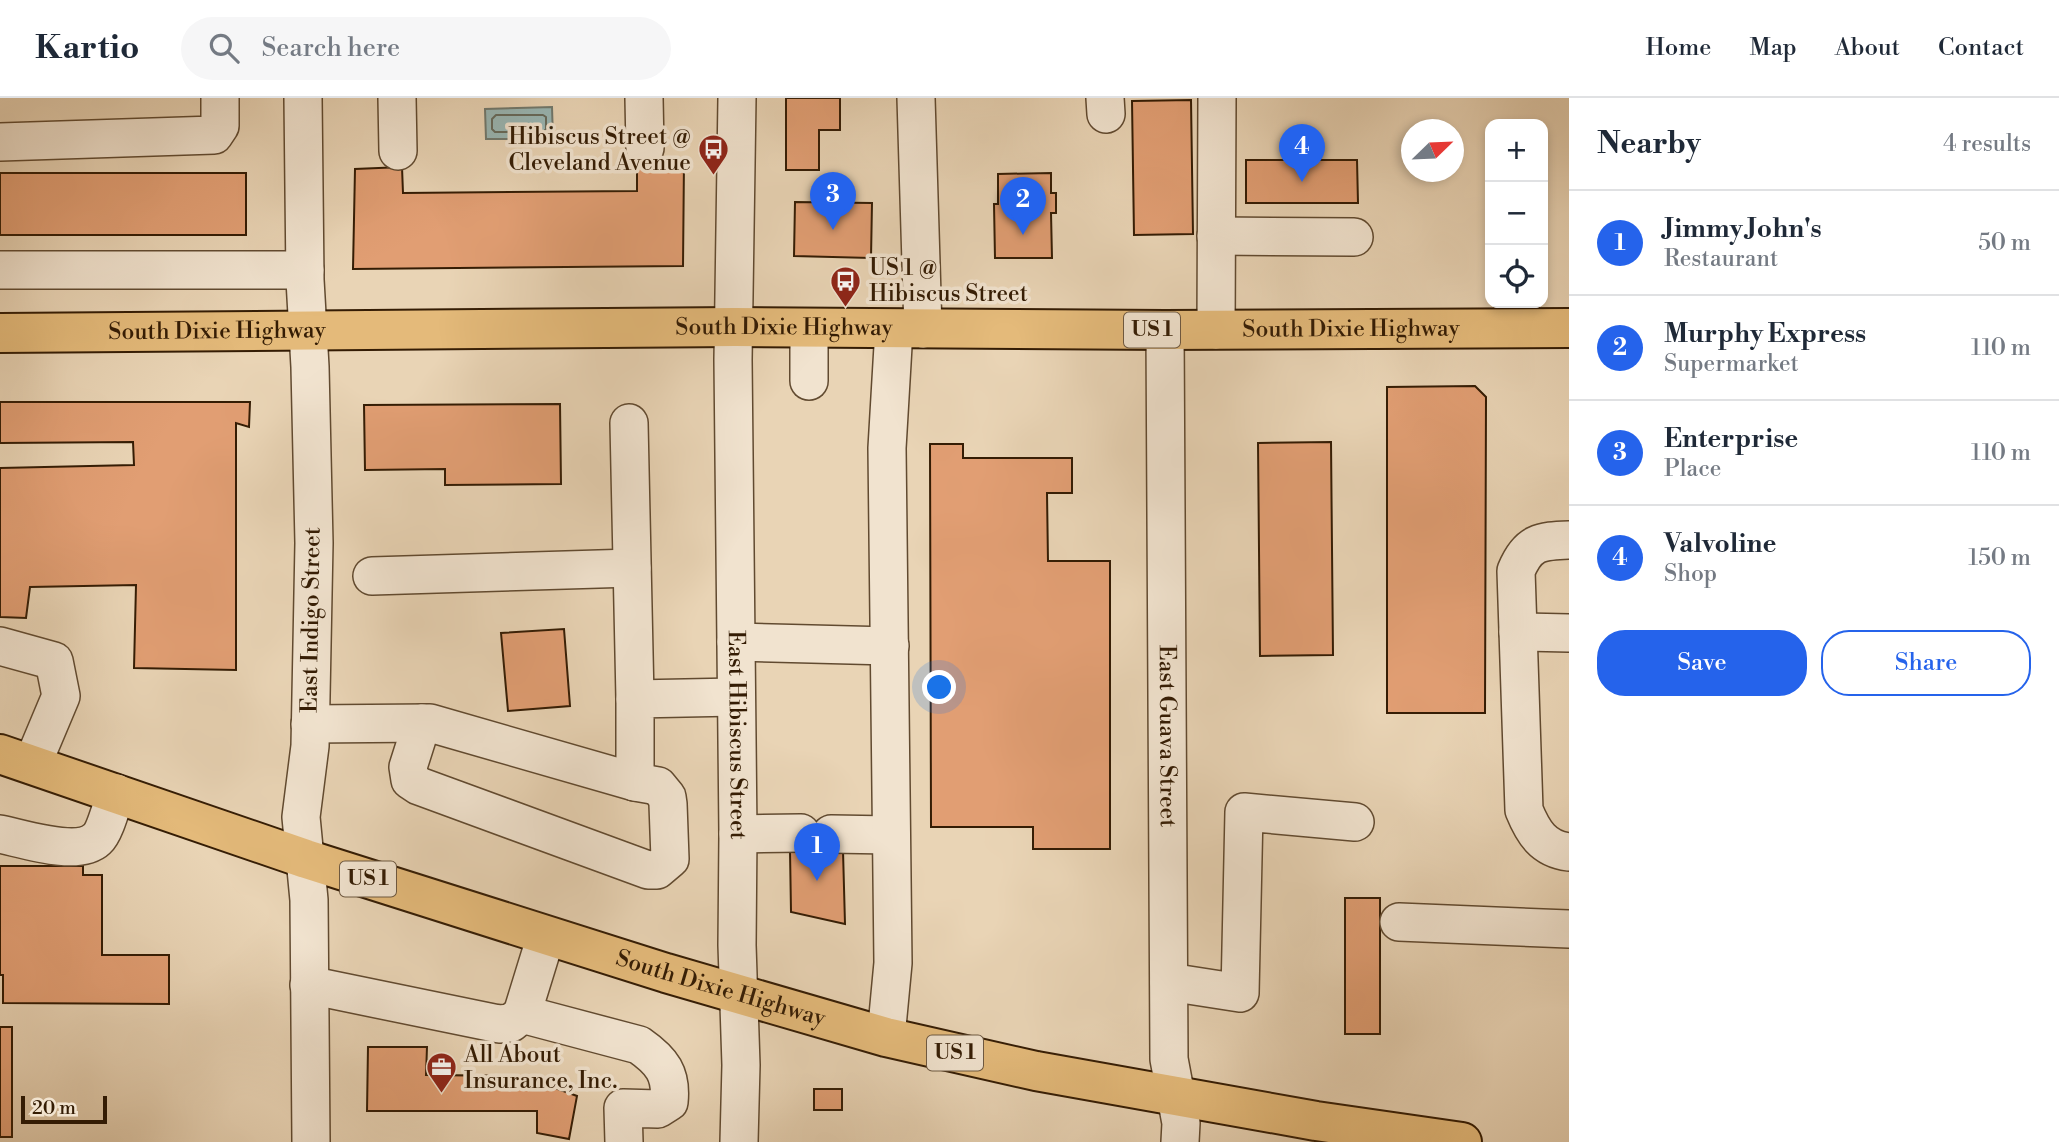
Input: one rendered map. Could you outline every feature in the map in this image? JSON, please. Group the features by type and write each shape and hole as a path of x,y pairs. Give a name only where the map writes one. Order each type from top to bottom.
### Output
{"highway":[{"name":"South Dixie Highway","path":"0,333 735,327 1165,330 1569,328"},
{"name":"South Dixie Highway","path":"16,759 306,859 546,936 886,1037 1036,1071 1175,1096 1347,1134 1462,1142"}],"street":[{"path":"0,142 214,135 220,126 220,98"},
{"name":"East Indigo Street","path":"303,98 305,270 314,543 310,724 302,817 309,900 311,1142"},
{"path":"397,98 398,151"},
{"path":"644,98 645,148"},
{"name":"East Hibiscus Street","path":"737,98 733,360 738,995 741,1065 739,1142"},
{"path":"886,1037 892,963 887,448 908,329 916,98"},
{"path":"1216,330 1217,98 1222,98"},
{"path":"1216,236 1354,237"},
{"path":"0,270 305,270"},
{"path":"808,329 809,381"},
{"name":"East Guava Street","path":"1165,330 1169,1059 1181,1123 1180,1142"},
{"path":"629,423 635,782"},
{"path":"1569,540 1542,541 1524,553 1516,571 1524,810 1535,835 1555,850 1569,852"},
{"path":"372,576 632,568"},
{"path":"1518,632 1569,633"},
{"path":"736,642 890,646"},
{"path":"0,646 54,661 61,696 16,759"},
{"path":"635,699 736,697"},
{"path":"310,724 422,723 452,728 533,754 658,786 667,797 670,859 657,870 648,870 419,786 408,774 422,723"},
{"path":"0,834 69,848 88,845 99,838 116,793"},
{"path":"1169,982 1240,993 1244,812 1355,822"},
{"path":"738,834 891,835"},
{"path":"1399,922 1569,929"},
{"path":"309,985 499,1024 511,1023 522,1014 546,936"},
{"path":"522,1014 639,1045 651,1054 668,1075 671,1086 669,1102 659,1109 623,1108 624,1142"}],"water":[{"path":"552,107 553,139 486,139 485,109"}],"building":[{"path":"786,98 840,98 840,130 819,130 819,170 786,170"},
{"path":"1191,100 1193,234 1134,235 1132,101"},
{"path":"1246,160 1357,160 1358,203 1246,203"},
{"path":"637,161 684,161 683,266 353,269 355,169 402,167 403,193 637,191"},
{"path":"0,173 246,173 246,235 0,235"},
{"path":"1051,173 1051,193 1056,193 1056,213 1051,213 1052,258 995,258 994,204 998,204 998,174"},
{"path":"795,202 872,203 871,258 794,256"},
{"path":"1475,386 1486,397 1485,713 1387,713 1387,387"},
{"path":"0,402 250,402 249,427 236,423 236,670 134,668 136,585 30,587 26,618 0,617 0,468 134,465 133,442 0,443"},
{"path":"560,404 561,484 445,485 445,469 365,470 364,405"},
{"path":"1331,442 1333,655 1260,656 1258,443"},
{"path":"930,444 963,444 963,458 1072,458 1072,493 1047,493 1048,561 1110,561 1110,849 1033,849 1033,827 931,827"},
{"path":"564,629 570,706 508,711 501,633"},
{"path":"831,827 843,851 845,924 791,912 790,850"},
{"path":"0,866 83,866 83,875 102,875 102,955 169,955 169,1004 3,1003 3,975 0,975"},
{"path":"1345,898 1380,898 1380,1034 1345,1034"},
{"path":"0,1027 12,1027 12,1137 0,1137"},
{"path":"368,1047 427,1047 426,1075 522,1076 577,1096 569,1139 537,1133 537,1111 367,1111"},
{"path":"814,1089 842,1089 842,1110 814,1110"}],"place":[{"name":"Hibiscus Street @ Cleveland Avenue","path":"714,177"},
{"name":"Valvoline","path":"1302,182"},
{"name":"Enterprise","path":"833,230"},
{"name":"Murphy Express","path":"1023,235"},
{"name":"US 1 @ Hibiscus Street","path":"846,308"},
{"name":"Jimmy John's","path":"817,881"},
{"name":"All About Insurance, Inc.","path":"441,1095"}]}
